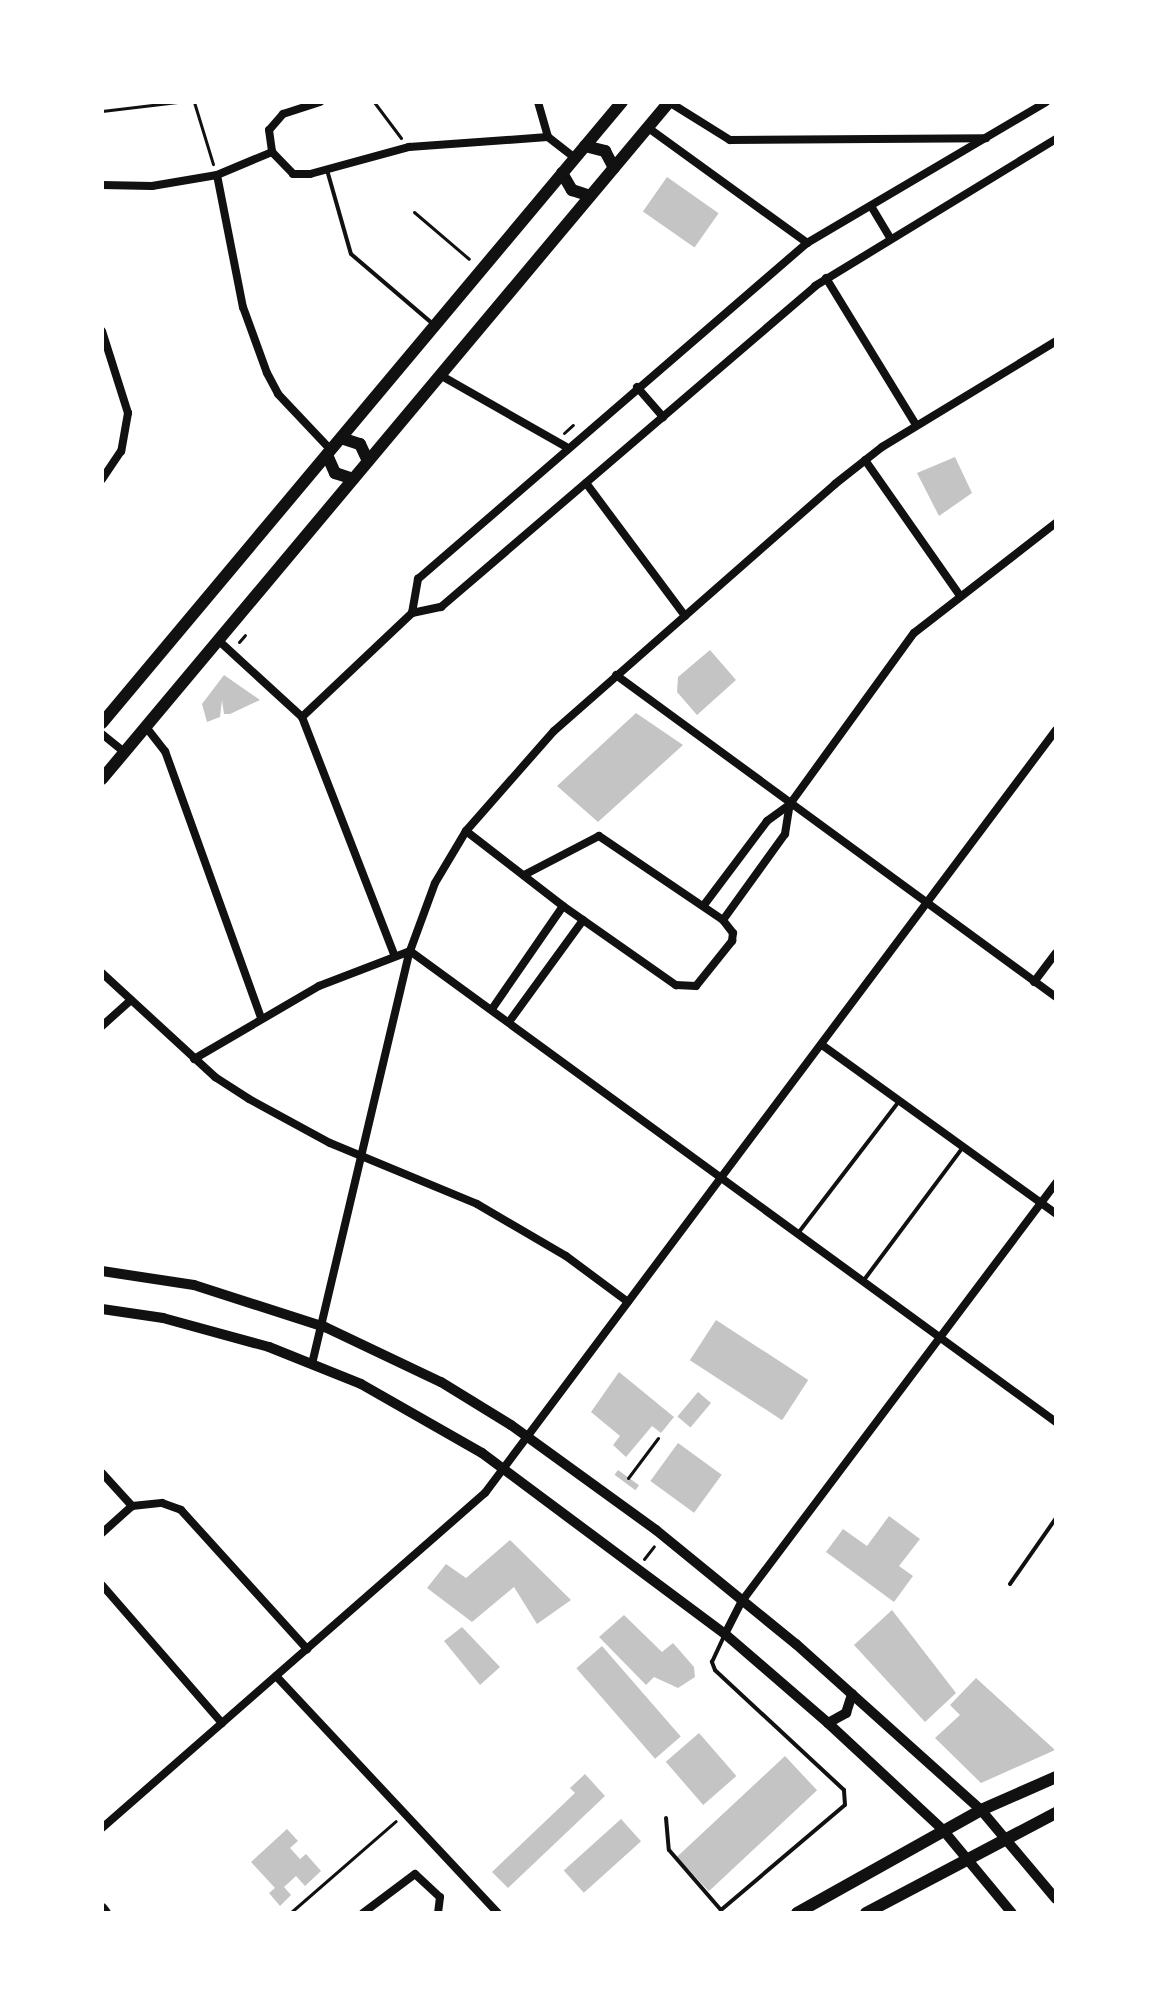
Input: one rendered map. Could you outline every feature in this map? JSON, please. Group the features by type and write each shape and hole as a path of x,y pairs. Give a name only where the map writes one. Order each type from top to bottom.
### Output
{"main road":[{"path":"102,723 622,102"},
{"path":"102,779 669,102"},
{"path":"585,146 605,151 614,168"},
{"path":"562,173 572,190 590,196"},
{"path":"341,438 360,444 368,461"},
{"path":"329,453 335,473 353,479"},
{"path":"797,1913 981,1810 1056,1777"},
{"path":"866,1913 965,1856 1056,1813"}],"street":[{"path":"320,102 274,121 269,130 272,152 293,174 327,170 409,147 548,137"},
{"path":"538,102 548,137 575,158"},
{"path":"669,102 730,140 987,138"},
{"path":"412,613 418,579 566,447 807,243 1046,102"},
{"path":"647,127 807,243"},
{"path":"302,717 412,613 441,607 826,278 1056,139"},
{"path":"102,185 152,186 217,175 272,152"},
{"path":"217,175 243,307 267,373 278,394 329,453"},
{"path":"871,206 890,238"},
{"path":"826,278 916,425"},
{"path":"102,331 128,413 121,451 102,479"},
{"path":"312,1364 325,1327 410,951 435,883 466,831 527,758 616,675 865,460 916,425 1056,341"},
{"path":"440,375 566,447"},
{"path":"637,387 663,417"},
{"path":"865,460 959,594"},
{"path":"586,483 685,616"},
{"path":"704,905 767,821 790,804 914,633 959,594 1056,523"},
{"path":"218,640 302,717 394,954"},
{"path":"616,675 926,906 1056,997"},
{"path":"146,727 165,751 261,1017"},
{"path":"102,1828 485,1493 1056,730"},
{"path":"102,734 124,752"},
{"path":"723,920 785,834 790,804"},
{"path":"466,831 563,906 685,987 696,986 732,941 733,933 723,920 599,836 524,875"},
{"path":"492,1009 563,906"},
{"path":"509,1022 583,920"},
{"path":"194,1059 261,1017 394,954 410,951 799,1232 938,1340 1056,1422"},
{"path":"1034,982 1056,953"},
{"path":"102,973 194,1059 249,1099 364,1158 527,1231 628,1302"},
{"path":"102,1026 131,1000"},
{"path":"822,1045 1056,1214"},
{"path":"725,1634 742,1601 1056,1183"},
{"path":"102,1271 194,1285 325,1327 441,1382 529,1437 663,1536 852,1694 981,1810 1056,1899"},
{"path":"102,1309 176,1321 312,1364 361,1384 505,1469 725,1634 828,1723 943,1830 1012,1913"},
{"path":"102,1473 132,1506"},
{"path":"102,1533 132,1506 162,1503 181,1510 307,1649"},
{"path":"102,1585 222,1723"},
{"path":"276,1676 498,1913"},
{"path":"828,1723 846,1713 852,1694"},
{"path":"363,1913 415,1874 440,1897 438,1913"}],"lane":[{"path":"327,170 351,254 435,326"},
{"path":"799,1232 899,1101"},
{"path":"863,1281 963,1147"},
{"path":"1010,1584 1056,1518"},
{"path":"666,1818 669,1850 723,1911 843,1808 847,1798 715,1670 712,1662 725,1634"}],"path":[{"path":"102,111 177,102"},
{"path":"194,102 217,175"},
{"path":"374,102 409,147"},
{"path":"414,212 482,270"},
{"path":"564,433 573,425"},
{"path":"236,644 245,635"},
{"path":"628,1478 658,1438"},
{"path":"637,1568 663,1536"},
{"path":"290,1913 405,1813"}],"building":[{"path":"667,177 719,213 695,248 643,211"},
{"path":"955,457 972,493 939,516 917,473"},
{"path":"710,650 736,680 697,715 677,692 678,677"},
{"path":"224,675 260,700 224,714 222,700 220,717 207,722 202,704"},
{"path":"636,713 683,745 598,822 557,786"},
{"path":"716,1320 808,1380 782,1420 690,1360"},
{"path":"619,1372 674,1417 661,1433 652,1426 626,1457 613,1445 620,1436 591,1412"},
{"path":"698,1392 711,1403 690,1427 677,1417"},
{"path":"678,1443 722,1475 694,1513 650,1481"},
{"path":"618,1470 639,1485 636,1490 614,1475"},
{"path":"889,1516 920,1539 899,1566 913,1576 894,1602 826,1552 843,1529 867,1546"},
{"path":"510,1540 571,1600 537,1624 514,1587 472,1622 427,1588 446,1564 466,1578"},
{"path":"892,1610 956,1693 925,1722 854,1645"},
{"path":"624,1615 662,1652 673,1643 694,1667 695,1677 678,1688 654,1677 646,1685 599,1637"},
{"path":"462,1627 500,1667 480,1685 444,1641"},
{"path":"602,1646 681,1737 655,1759 576,1668"},
{"path":"976,1678 1055,1750 981,1783 935,1738 960,1715 950,1705"},
{"path":"699,1733 736,1776 703,1805 666,1762"},
{"path":"785,1756 817,1790 709,1891 677,1857"},
{"path":"585,1774 605,1796 508,1888 492,1872 575,1793 570,1788"},
{"path":"621,1819 641,1841 584,1893 564,1871"},
{"path":"287,1829 298,1841 290,1848 300,1859 306,1854 321,1871 305,1886 296,1876 284,1887 291,1895 280,1906 269,1893 275,1888 251,1862"}]}
